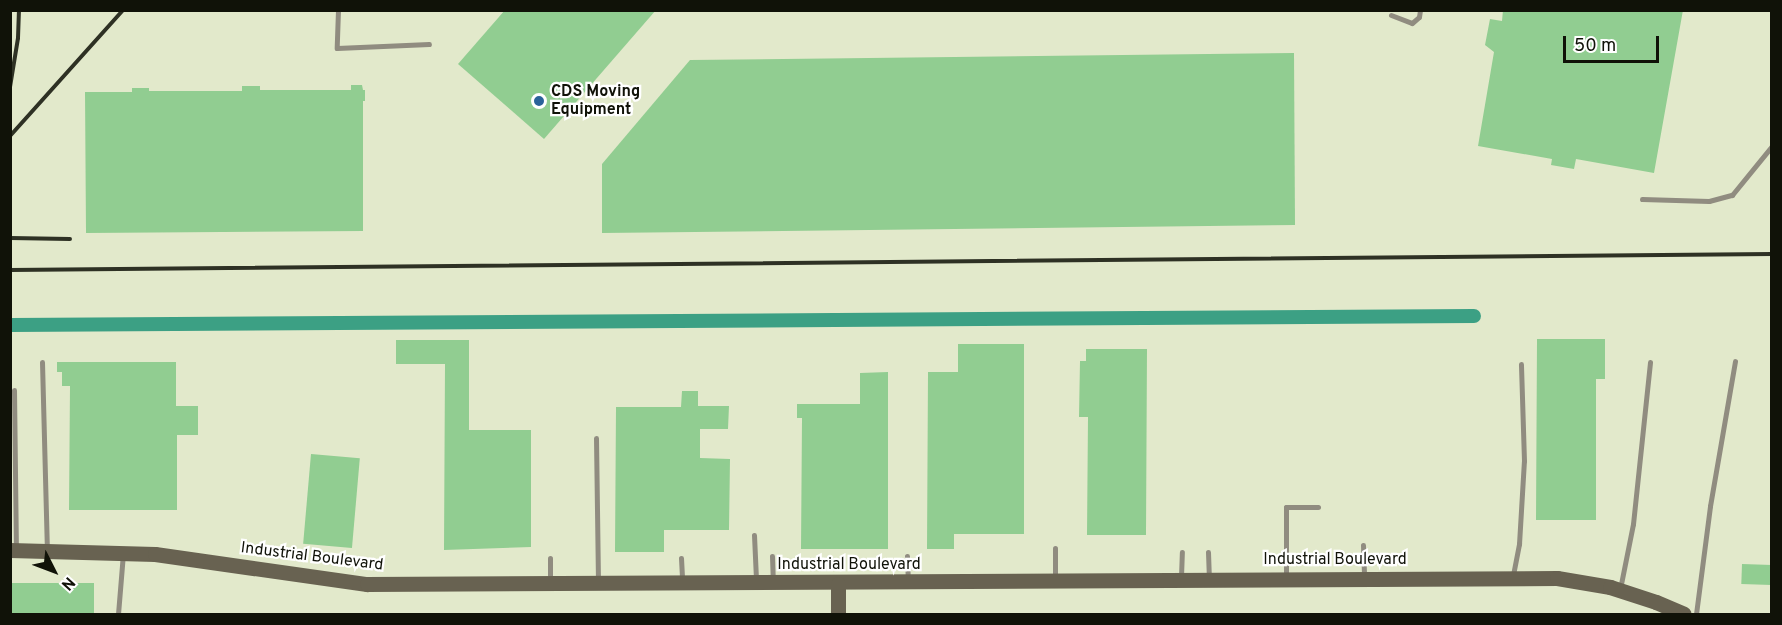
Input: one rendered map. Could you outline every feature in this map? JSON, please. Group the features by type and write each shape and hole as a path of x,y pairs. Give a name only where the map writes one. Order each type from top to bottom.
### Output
{"main road":[{"name":"Industrial Boulevard","path":"13,550 123,552 366,584 838,584 1557,578 1619,590 1667,611 1684,615"},
{"path":"838,584 838,615"}],"lane":[{"path":"338,10 337,48 429,44"},
{"path":"1391,15 1412,22 1419,17 1420,10"},
{"path":"1642,200 1667,198 1709,201 1732,195 1772,146"},
{"path":"1696,615 1710,506 1735,361"},
{"path":"42,362 47,550"},
{"path":"1619,590 1633,524 1650,362"},
{"path":"1512,577 1520,544 1524,461 1521,364"},
{"path":"13,550 14,390"},
{"path":"596,438 598,585"},
{"path":"1286,579 1286,507 1318,507"},
{"path":"754,535 756,584"},
{"path":"1363,545 1364,578"},
{"path":"1055,548 1055,582"},
{"path":"118,615 123,552"},
{"path":"1181,580 1182,552"},
{"path":"1208,552 1209,580"},
{"path":"772,556 773,584"},
{"path":"907,556 908,583"},
{"path":"549,558 550,585"},
{"path":"681,558 682,584"}],"building":[{"name":"CDS Moving Equipment","path":"505,10 656,10 544,139 458,64"},
{"path":"1503,10 1683,10 1654,173 1576,159 1574,169 1551,165 1552,159 1478,146 1494,52 1485,45 1490,19 1502,21"},
{"path":"1294,53 1295,225 602,233 602,164 690,60"},
{"path":"351,85 362,85 365,90 365,101 363,101 363,231 86,233 85,92 132,92 132,88 149,88 149,91 242,91 242,86 260,86 260,90 351,90"},
{"path":"1537,339 1605,339 1605,379 1596,379 1596,520 1536,520"},
{"path":"396,340 469,340 469,430 531,430 531,547 444,550 445,364 396,364"},
{"path":"958,344 1024,344 1024,534 954,534 954,549 927,549 928,372 958,372"},
{"path":"1086,349 1147,349 1146,535 1087,535 1088,417 1079,417 1080,361 1086,361"},
{"path":"57,362 176,362 176,406 198,406 198,435 177,435 177,510 69,510 70,386 62,386 62,372 57,372"},
{"path":"888,372 888,549 801,549 802,418 797,418 797,404 860,404 860,373"},
{"path":"682,391 698,391 698,406 729,406 728,429 700,429 700,458 730,459 729,530 664,530 664,552 615,552 616,407 681,407"},
{"path":"311,454 360,458 352,548 303,544"},
{"path":"1742,564 1772,565 1771,585 1741,584"},
{"path":"10,583 94,583 94,614 10,614"}],"waterway":[{"path":"10,325 1474,316"}],"railway":[{"path":"10,87 18,38 19,10"},
{"path":"10,136 123,10"},
{"path":"10,238 70,239"},
{"path":"10,270 1772,254"}],"place":[{"name":"CDS Moving Equipment","path":"539,101"}]}
